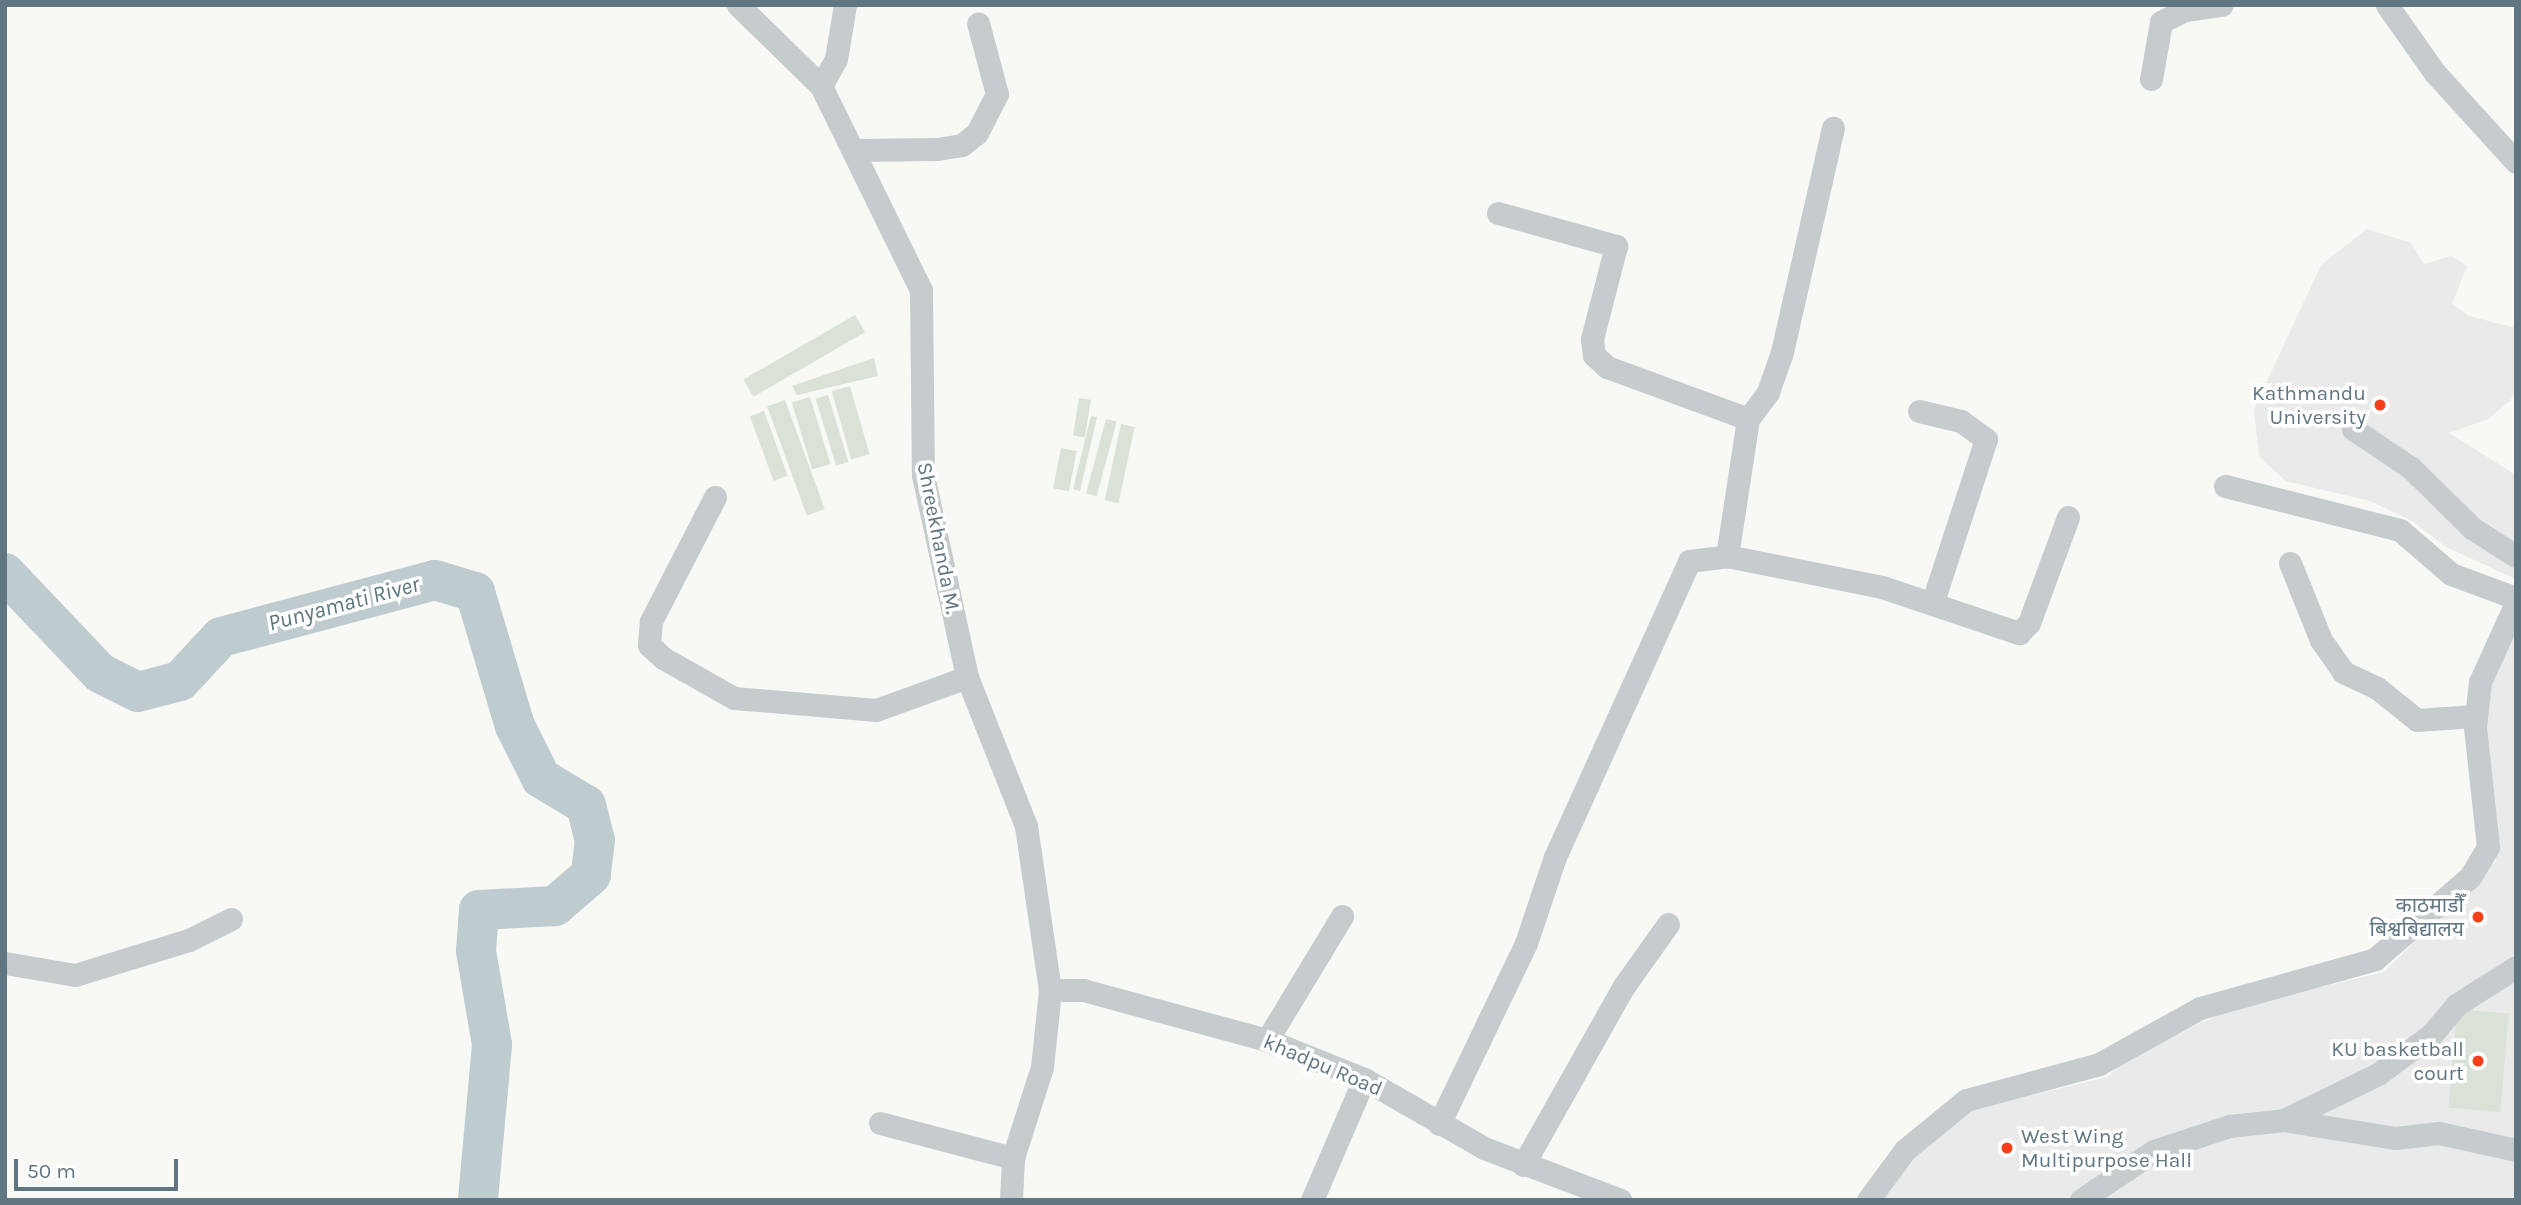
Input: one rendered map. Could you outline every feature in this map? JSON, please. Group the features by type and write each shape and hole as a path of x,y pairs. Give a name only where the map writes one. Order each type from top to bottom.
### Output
{"street":[{"name":"Shreekhanda M.","path":"738,5 821,86 921,290 923,475 967,677 1026,826 1050,990 1041,1067 1013,1158 1011,1200"},
{"path":"821,86 836,59 845,5"},
{"path":"2151,79 2161,22 2185,10 2222,5"},
{"path":"2387,5 2435,73 2516,162"},
{"path":"854,150 937,149 962,145 977,133 997,94 978,23"},
{"path":"1727,556 1750,439 1748,419 1768,392 1782,352 1833,128"},
{"path":"1498,213 1616,246 1592,339 1594,355 1607,367 1748,419"},
{"path":"1919,411 1961,421 1986,439 1933,601"},
{"path":"2353,429 2411,468 2472,528 2516,556"},
{"path":"1868,1200 1905,1150 1966,1100 2099,1064 2200,1008 2375,959 2399,941 2484,862 2475,716 2491,646 2516,600 2451,573 2400,530 2225,486"},
{"path":"715,497 649,627 649,645 663,658 734,698 877,710 967,677"},
{"path":"1438,1124 1526,943 1555,857 1668,619 1681,572 1704,555 1727,556 1933,601 2019,633 2029,623 2068,517"},
{"path":"2290,563 2321,640 2343,672 2377,688 2417,720 2475,716"},
{"path":"1266,1040 1342,916"},
{"path":"5,963 75,975 231,919"},
{"path":"1523,1165 1624,986 1668,923"},
{"path":"2284,1120 2378,1074 2432,1034 2456,1005 2516,967"},
{"name":"khadpu Road","path":"1050,990 1083,990 1266,1040 1364,1079 1438,1124 1523,1165 1620,1200"},
{"path":"1312,1200 1364,1079"},
{"path":"2081,1200 2154,1151 2229,1126 2284,1120 2395,1138 2439,1133 2516,1150"},
{"path":"880,1123 1013,1158"}],"shaded area":[{"name":"Kathmandu University","path":"2367,229 2411,243 2424,264 2451,256 2467,266 2452,304 2469,316 2516,328 2516,389 2510,401 2488,419 2449,433 2516,475 2516,579 2446,547 2412,521 2370,501 2286,481 2259,457 2254,409 2321,265"},
{"path":"855,315 865,332 753,397 743,380"},
{"path":"874,358 878,376 797,395 792,386"},
{"path":"850,386 870,454 851,459 832,391"},
{"path":"828,395 848,462 836,466 816,399"},
{"path":"810,397 830,464 812,469 792,403"},
{"path":"1079,398 1091,400 1085,437 1073,436"},
{"path":"785,400 825,509 807,516 767,406"},
{"path":"764,411 788,476 774,481 750,416"},
{"path":"1091,416 1097,417 1080,491 1073,489"},
{"path":"1106,419 1117,422 1097,496 1086,493"},
{"path":"1121,424 1135,427 1118,503 1105,500"},
{"path":"1061,448 1077,451 1069,491 1053,488"},
{"name":"काठमाडौँ बिश्वबिद्यालय","path":"2516,617 2516,1200 1877,1200 1882,1187 1969,1110 2108,1077 2127,1058 2233,1008 2384,972 2496,861 2481,718 2491,665"},
{"name":"KU basketball court","path":"2457,1009 2509,1014 2500,1112 2448,1108"}],"waterway":[{"name":"Punyamati River","path":"5,573 100,673 138,692 180,681 221,637 435,580 475,592 515,726 541,778 586,805 595,840 591,875 555,906 479,910 476,951 492,1045 478,1200"}],"place":[{"name":"Kathmandu University","path":"2380,405"},
{"name":"काठमाडौँ बिश्वबिद्यालय","path":"2478,917"},
{"name":"KU basketball court","path":"2478,1061"},
{"name":"West Wing Multipurpose Hall","path":"2007,1148"}]}
